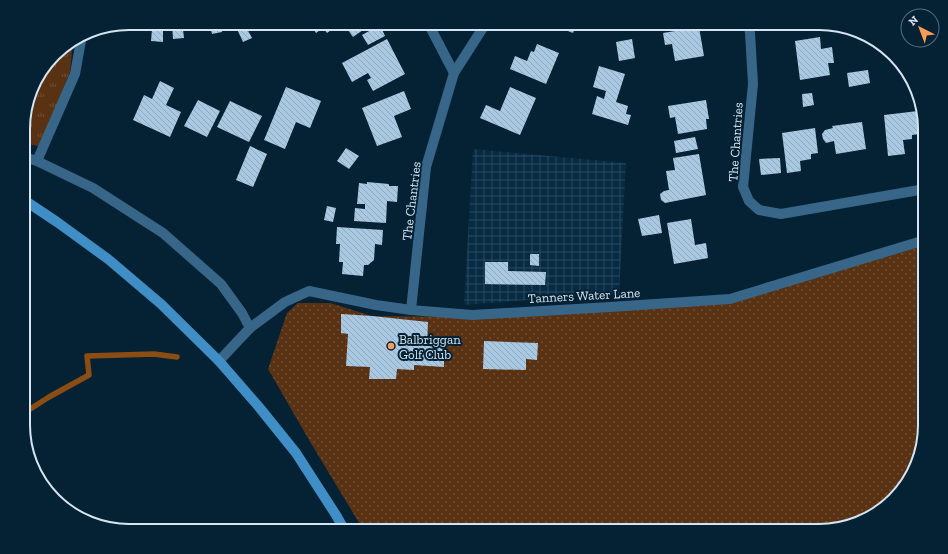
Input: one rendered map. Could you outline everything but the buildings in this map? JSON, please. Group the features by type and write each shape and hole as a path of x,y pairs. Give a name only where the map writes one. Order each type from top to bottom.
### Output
{"main road":[{"path":"30,204 108,259 161,304 219,361 296,453 341,524"}],"street":[{"path":"432,30 454,74"},
{"name":"The Chantries","path":"411,310 426,167 454,74 482,30"},
{"name":"The Chantries","path":"750,30 752,84 743,187 749,201 758,210 781,214 918,190"},
{"path":"37,162 75,74 81,42"},
{"path":"30,159 93,188 163,233 221,284 242,313 250,328"},
{"name":"Tanners Water Lane","path":"219,361 250,328 285,302 310,291 376,305 411,310 472,315 730,299 918,242"}],"shaded area":[{"path":"473,149 626,163 619,293 464,305"}],"green space":[{"path":"72,48 70,72 40,147 30,144 33,103 43,79 55,64"},
{"name":"Balbriggan Golf Club","path":"918,242 918,432 915,451 905,475 898,485 879,504 869,511 851,519 826,524 360,524 268,369 287,313 298,303 330,303 372,316 470,317 730,299"}],"waterway":[{"path":"30,409 89,375 87,356 154,354 177,357"}],"place":[{"name":"Balbriggan Golf Club","path":"391,346"}]}
